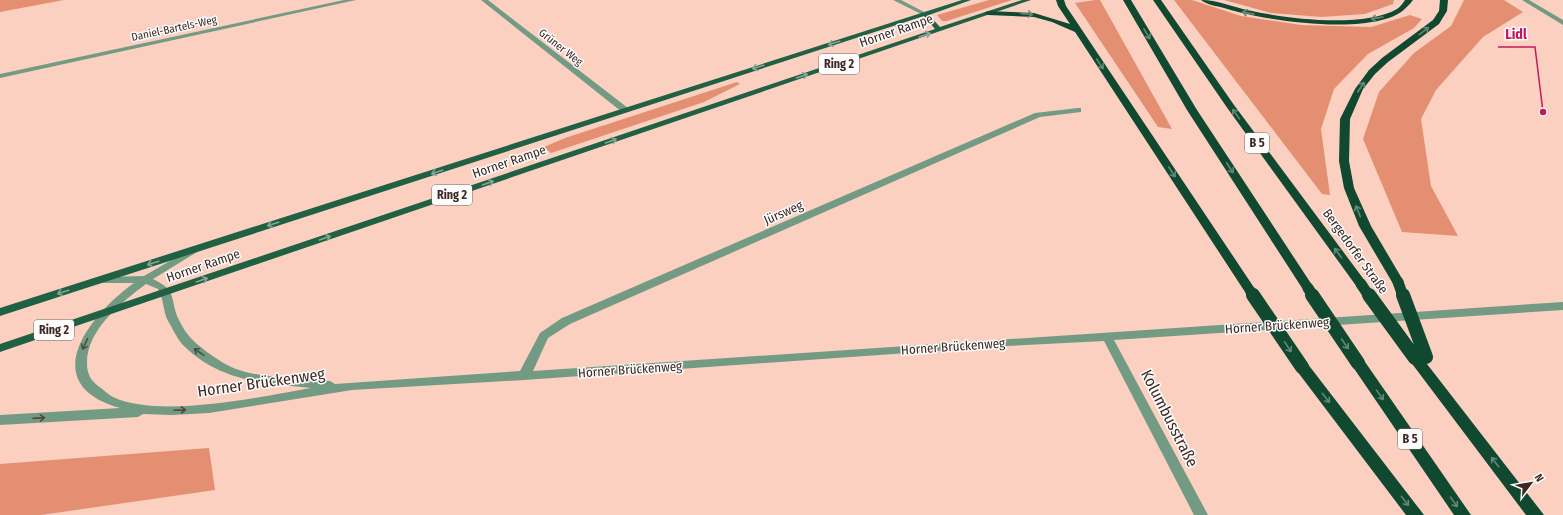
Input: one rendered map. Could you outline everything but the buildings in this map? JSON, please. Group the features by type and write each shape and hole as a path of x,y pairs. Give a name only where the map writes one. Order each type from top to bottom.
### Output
{"highway":[{"path":"1060,0 1062,6 1302,367 1416,515"},
{"name":"B 5","path":"1127,0 1192,110 1308,288 1463,515"},
{"name":"Bergedorfer Straße","path":"1157,0 1231,107 1361,284 1420,358 1438,388 1536,515"},
{"path":"1205,0 1241,11 1268,17 1345,22 1366,20 1396,14 1403,10 1409,0"},
{"path":"1420,358 1398,282 1364,226 1349,188 1344,161 1345,119 1359,89 1372,72 1385,60 1436,22 1443,11 1444,0"},
{"path":"988,13 1036,15 1052,19 1079,31"}],"main road":[{"name":"Horner Rampe","path":"0,312 968,0"},
{"name":"Horner Rampe","path":"0,348 1028,0"},
{"path":"925,14 939,30"}],"street":[{"name":"Daniel-Bartels-Weg","path":"0,76 353,0"},
{"name":"Grüner Weg","path":"484,0 625,110"},
{"path":"896,0 925,14"},
{"path":"1525,0 1563,24"},
{"name":"Jürsweg","path":"524,376 544,336 566,322 1038,115 1078,110"},
{"name":"Horner Brückenweg","path":"158,411 134,408 111,402 94,392 85,382 79,368 81,353 87,338 108,312 145,279 203,246"},
{"path":"145,279 162,288 165,292"},
{"name":"Horner Brückenweg","path":"100,280 145,279"},
{"name":"Horner Brückenweg","path":"165,292 173,320 188,344 216,364 232,372 263,379 344,386"},
{"name":"Horner Brückenweg","path":"0,420 224,408 344,386 524,376 1004,342 1107,337 1563,306"},
{"name":"Kolumbusstraße","path":"1107,337 1201,515"}],"shaded area":[{"path":"0,0 64,0 0,12"},
{"path":"989,0 1012,0 947,21 942,21 937,15"},
{"path":"1100,0 1172,129 1158,127 1075,3"},
{"path":"1174,0 1192,0 1241,16 1301,25 1371,27 1410,15 1422,19 1414,28 1368,54 1334,89 1321,129 1330,195 1322,194"},
{"path":"1224,0 1394,0 1393,4 1365,14 1321,17 1271,13"},
{"path":"1464,0 1504,0 1523,12 1483,37 1436,90 1421,119 1431,186 1458,236 1402,232 1363,139 1379,92 1414,53 1451,26"},
{"path":"737,82 740,84 704,102 551,153 544,147 565,138"},
{"path":"209,448 215,490 41,515 0,515 0,464"}],"place":[{"name":"Lidl","path":"1543,112"}]}
